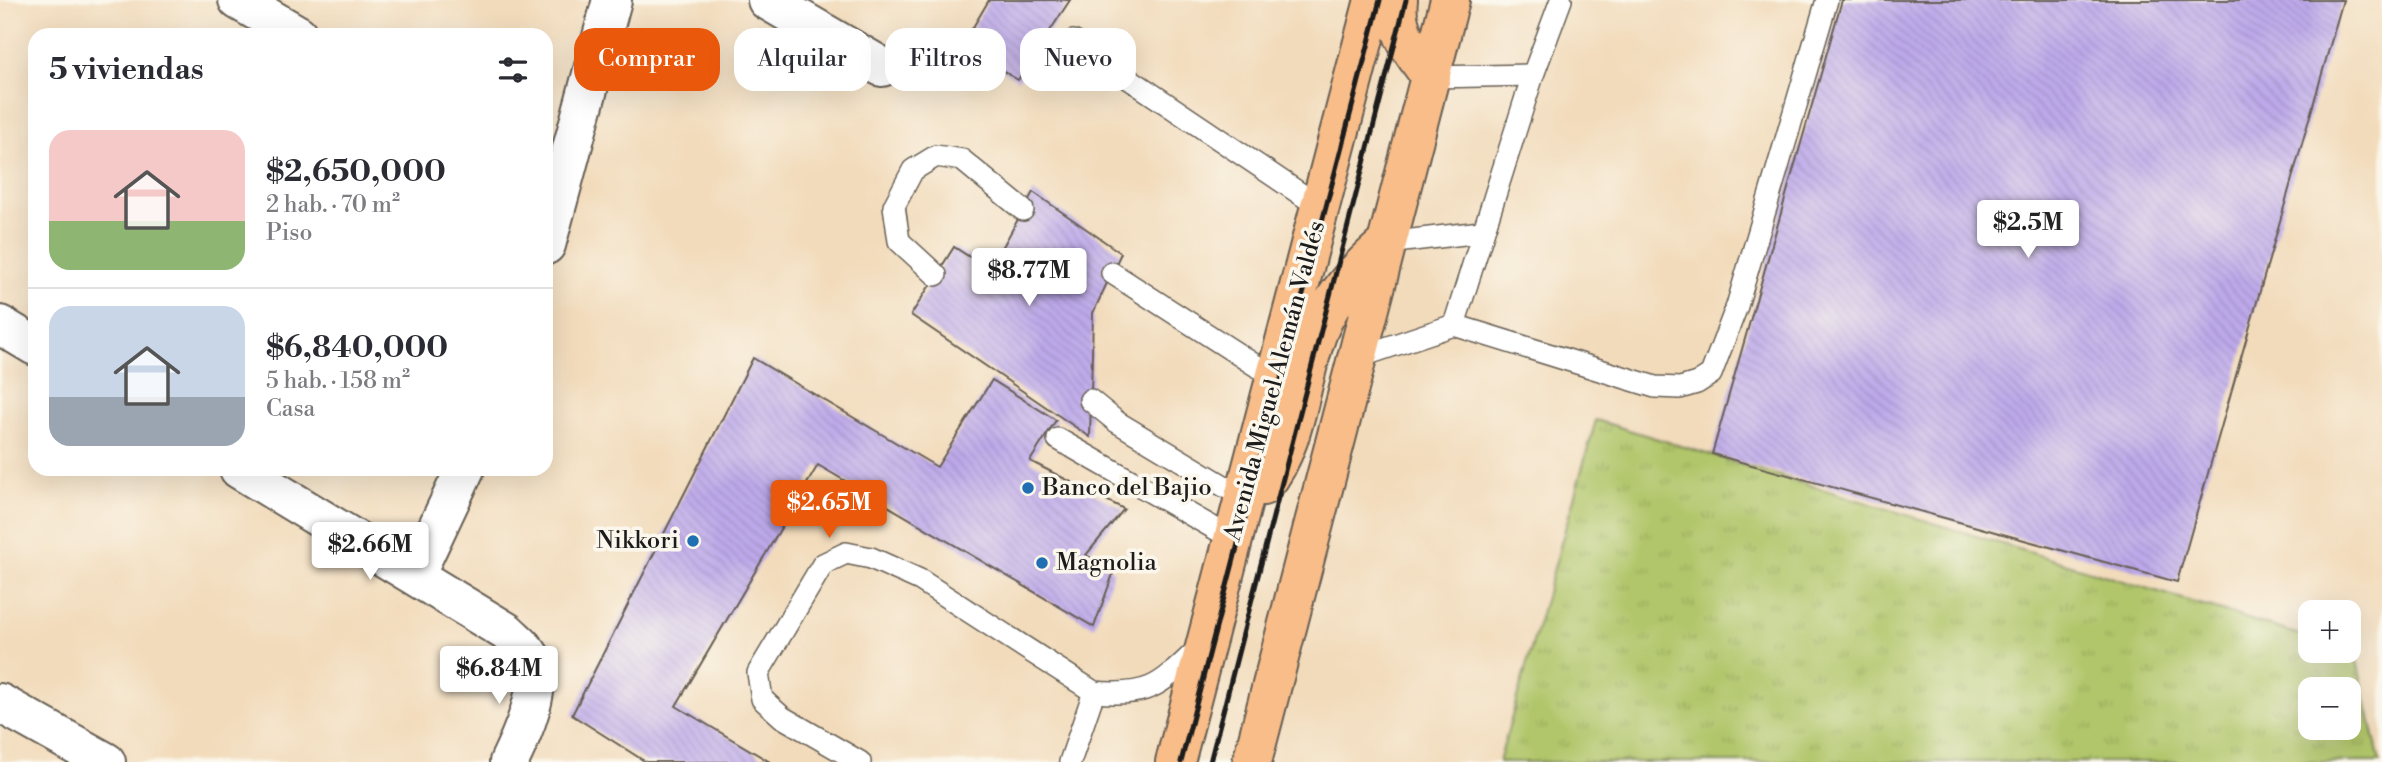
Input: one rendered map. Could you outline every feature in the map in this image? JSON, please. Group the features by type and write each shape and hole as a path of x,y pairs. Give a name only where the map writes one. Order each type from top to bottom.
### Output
{"highway":[{"name":"Avenida Miguel Alemán Valdés","path":"1175,762 1374,0"},
{"path":"1398,0 1396,16 1399,30 1431,76"},
{"path":"1252,762 1450,0"},
{"path":"1244,498 1265,485 1282,452 1319,328 1354,272 1387,243"}],"street":[{"path":"553,185 612,0"},
{"path":"767,0 882,67"},
{"path":"244,2 287,28"},
{"path":"0,325 28,342"},
{"path":"251,476 506,632 531,657 536,687 523,733 509,762"},
{"path":"415,575 463,476"},
{"path":"0,703 106,762"}],"lane":[{"path":"1454,325 1481,232 1533,75 1562,0"},
{"path":"1356,358 1454,325 1655,387 1680,388 1698,383 1711,374 1737,306 1827,0"},
{"path":"1431,76 1533,75"},
{"path":"1136,83 1320,206"},
{"path":"936,275 899,241 894,206 913,170 936,156 962,160 1023,210"},
{"path":"1387,243 1481,232"},
{"path":"1112,273 1275,378"},
{"path":"1090,400 1117,422 1244,498"},
{"path":"1058,439 1233,539"},
{"path":"860,762 782,717 762,699 758,673 822,564 846,553 871,558 920,580 1094,692 1135,694 1157,686 1207,641"},
{"path":"1070,762 1094,692"}],"green space":[{"path":"1596,420 2298,634 2298,663 2358,663 2361,677 2298,677 2298,740 2361,740 2361,678 2380,762 1499,762"}],"building":[{"path":"989,0 1070,0 1052,28 1020,28 1018,80 1006,73 1006,28 973,28"},
{"path":"1842,0 2343,0 2177,582 1712,454"},
{"path":"1033,192 1121,253 1093,313 1090,437 911,315 954,247 990,270"},
{"name":"Magnolia","path":"753,358 937,467 992,380 1056,420 1030,461 1124,509 1086,555 1114,571 1094,627 818,465 676,706 770,762 646,762 572,715"}],"railway":[{"path":"1181,762 1380,0"},
{"path":"1210,762 1406,0"}],"place":[{"name":"Banco del Bajio","path":"1028,488"},
{"name":"Nikkori","path":"693,541"},
{"name":"Magnolia","path":"1042,563"}]}
